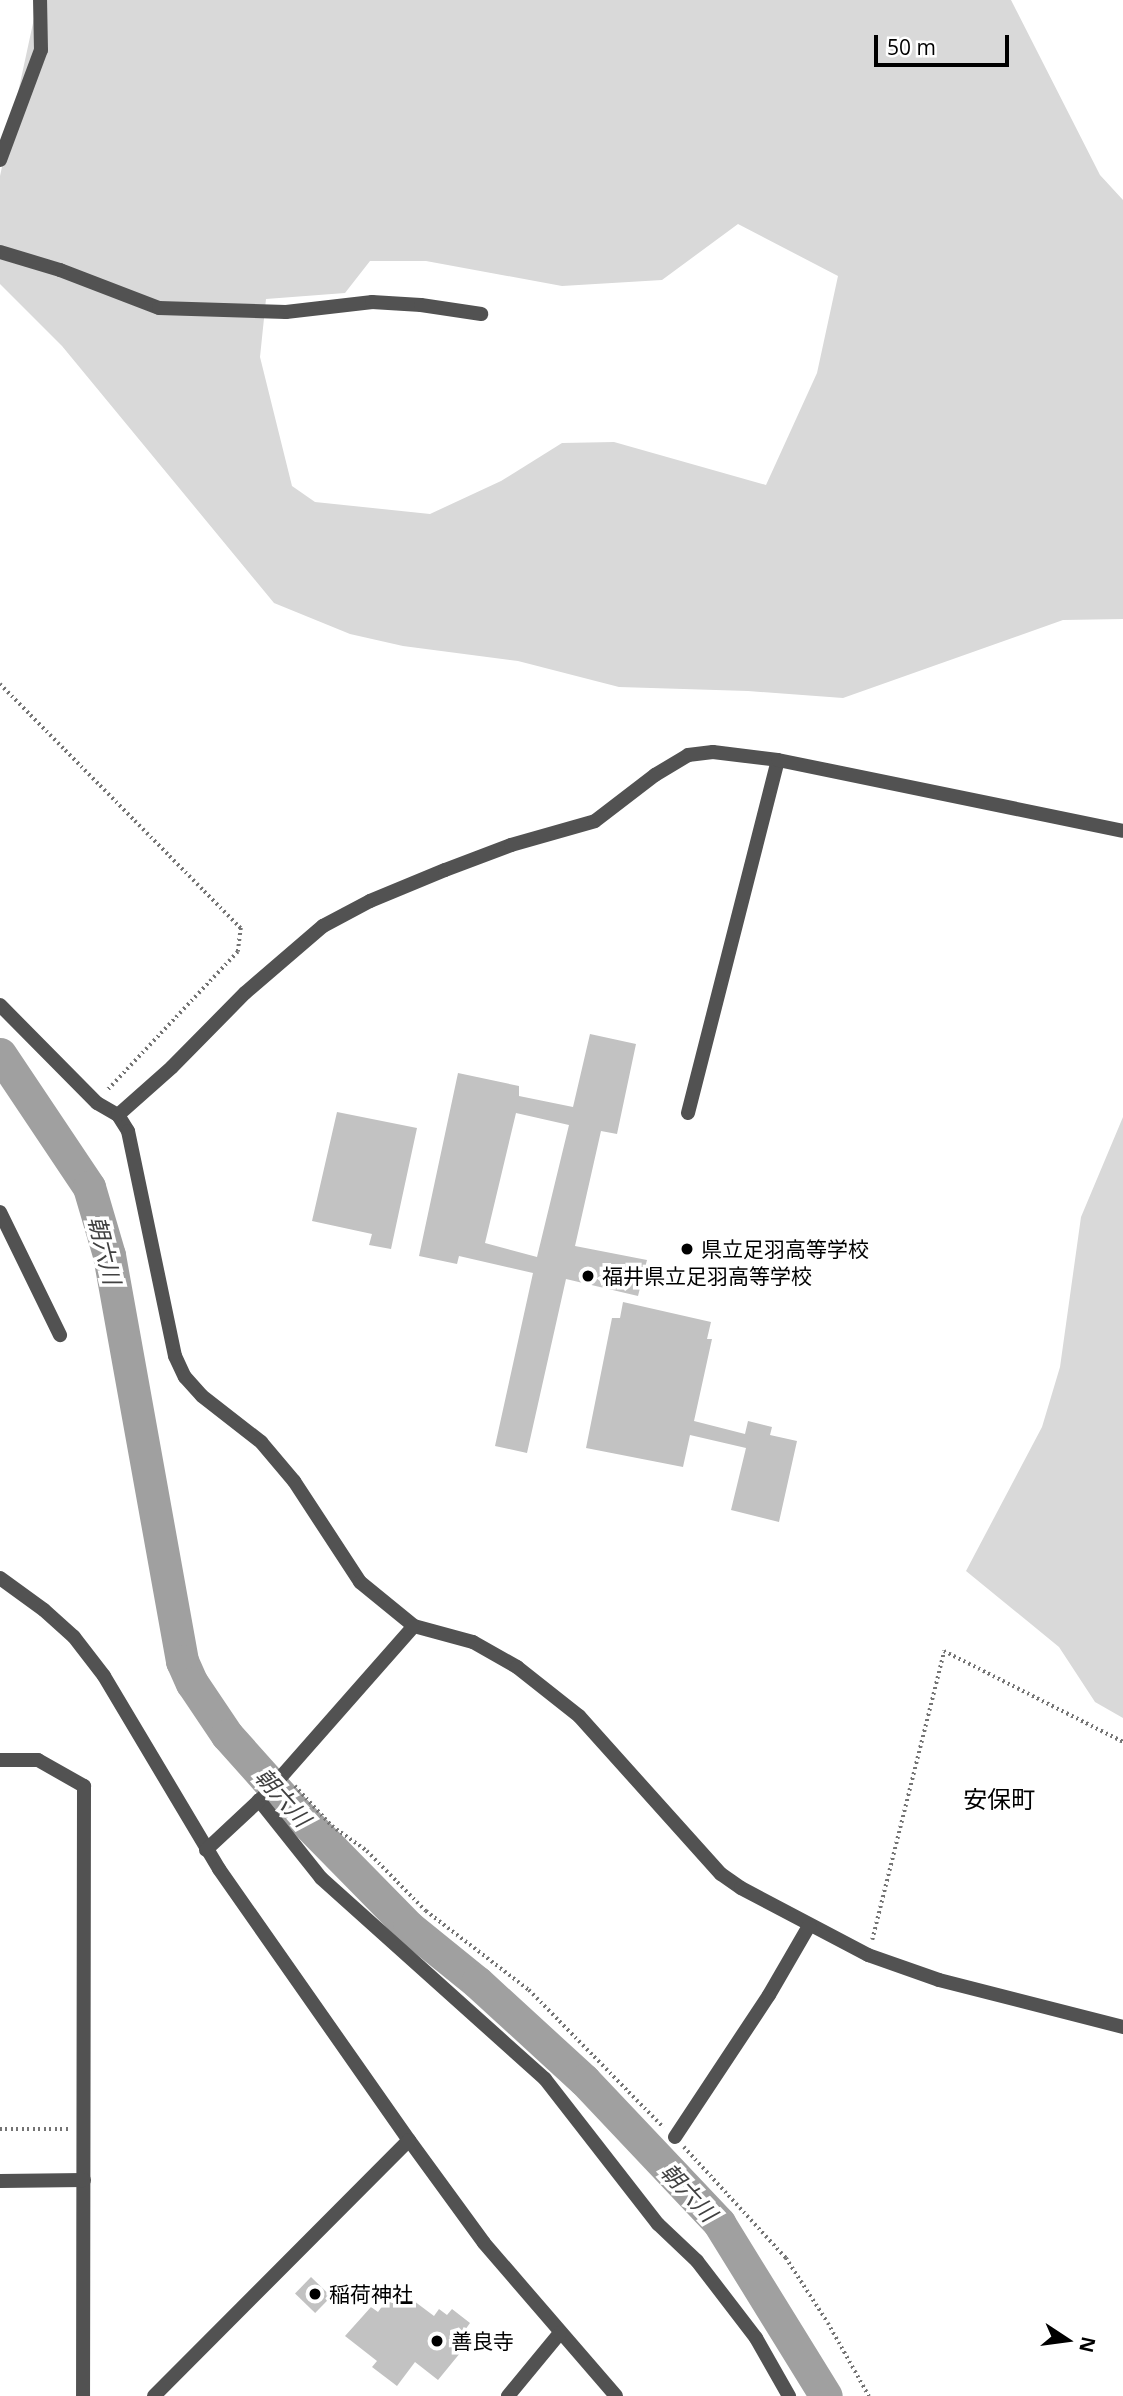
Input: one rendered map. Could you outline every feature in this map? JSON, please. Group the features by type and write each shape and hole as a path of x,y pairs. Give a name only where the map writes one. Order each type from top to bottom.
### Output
{"street":[{"path":"0,160 41,50 40,0"},
{"path":"0,252 60,270 159,309 286,312 372,302 421,305 481,314"},
{"path":"118,1115 172,1067 245,993 323,926 445,870 511,845 594,821 655,775 688,755 713,751 778,760 1123,831"},
{"path":"688,1113 778,760"},
{"path":"0,1005 97,1103 118,1115 128,1131 175,1356 185,1377 202,1396 261,1442 294,1481 360,1582 414,1626 473,1642 517,1667 579,1716 721,1874 809,1926 868,1955 939,1980 1123,2027"},
{"path":"0,1212 60,1335"},
{"path":"1,1582 74,1637 104,1676 206,1850 410,2140 484,2243 616,2396"},
{"path":"206,1850 284,1774 333,1714 414,1626"},
{"path":"0,1760 38,1760 84,1786 83,2396"},
{"path":"262,1797 321,1878 545,2079 657,2224 696,2261 756,2338 789,2396"},
{"path":"675,2137 769,1995 809,1926"},
{"path":"154,2396 410,2140"},
{"path":"0,2180 84,2180"},
{"path":"508,2396 560,2333"}],"path":[{"path":"0,684 242,928 238,952 97,1103"},
{"path":"868,1955 944,1651 1123,1742"},
{"path":"284,1774 332,1826 367,1851 426,1911 529,1990 675,2137 786,2258 828,2323 869,2396"},
{"path":"0,2129 84,2129"}],"shaded area":[{"path":"38,0 1011,0 1100,175 1123,200 1123,619 1063,620 843,698 748,691 619,687 518,661 403,646 350,634 274,603 62,346 0,284 0,176","holes":["738,224 838,276 817,373 766,485 614,442 562,443 501,481 430,514 315,502 292,486 260,357 266,299 345,293 370,261 426,261 562,286 662,280"]},
{"path":"1123,1117 1123,1718 1095,1702 1059,1647 966,1571 1042,1427 1060,1367 1081,1217"}],"building":[{"path":"590,1034 636,1044 617,1134 601,1131 575,1246 647,1260 638,1296 566,1279 527,1453 495,1446 533,1273 459,1256 457,1264 419,1256 458,1073 519,1086 519,1096 573,1107","holes":["516,1113 569,1125 537,1257 485,1243"]},
{"path":"337,1112 417,1128 391,1249 369,1245 372,1234 312,1221"},
{"path":"623,1302 711,1322 707,1339 712,1339 694,1421 745,1434 748,1421 772,1427 770,1435 797,1441 779,1522 731,1510 746,1448 690,1435 683,1467 586,1448 612,1318 620,1318"},
{"path":"311,2277 331,2296 315,2313 295,2294"},
{"path":"399,2283 414,2294 410,2298 434,2316 439,2309 447,2315 452,2309 470,2323 465,2330 474,2336 438,2380 415,2362 397,2386 372,2367 377,2361 345,2336 371,2307 378,2312"}],"waterway":[{"name":"朝六川","path":"0,1054 89,1187 109,1255 182,1661 192,1683 227,1735 295,1811 409,1927 477,1982 584,2080 719,2223 826,2396"}],"place":[{"name":"県立足羽高等学校","path":"687,1249"},
{"name":"福井県立足羽高等学校","path":"588,1276"},
{"name":"稲荷神社","path":"315,2294"},
{"name":"善良寺","path":"437,2341"}],"district":[{"name":"安保町","path":"999,1799"}]}
